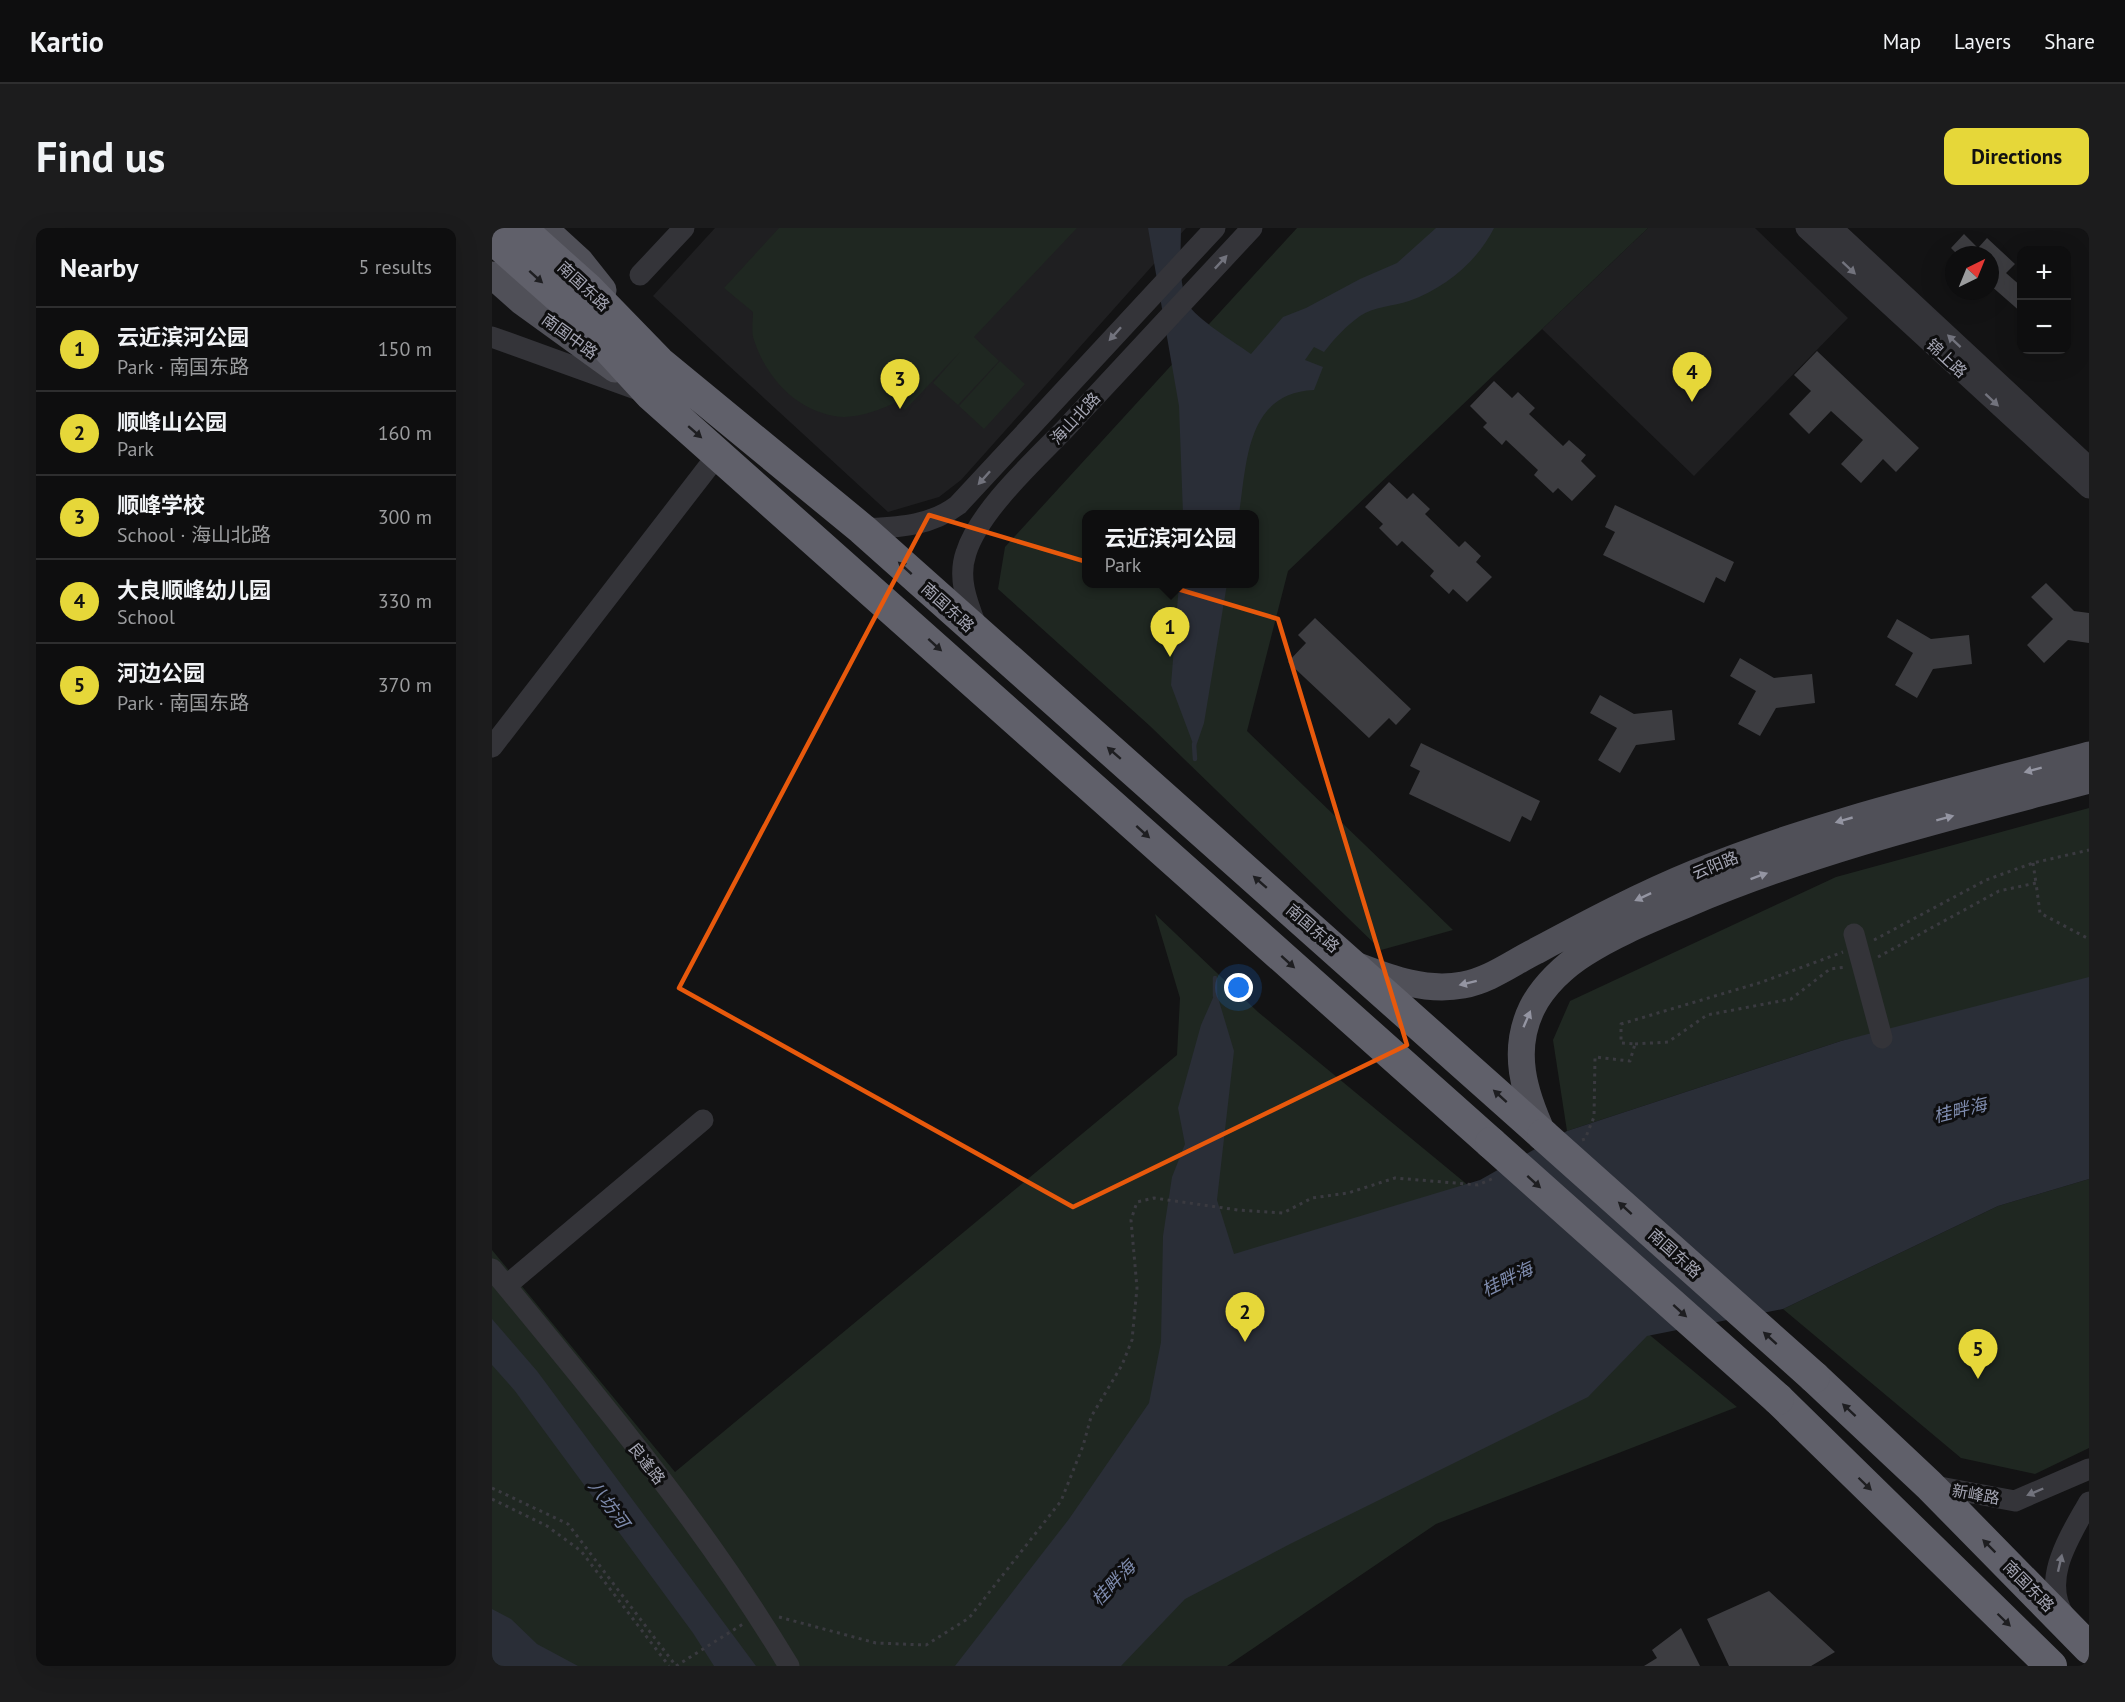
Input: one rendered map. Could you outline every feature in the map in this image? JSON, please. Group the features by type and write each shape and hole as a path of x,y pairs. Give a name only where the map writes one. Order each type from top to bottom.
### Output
{"highway":[{"name":"南国东路","path":"520,228 588,289 659,362 862,529 979,635 1355,965 1814,1377 1929,1485 2083,1641"},
{"name":"南国东路","path":"492,238 570,307 650,394 719,453 1779,1399 2051,1666"}],"main road":[{"path":"544,228 580,261 659,362"},
{"name":"南国中路","path":"492,275 521,301 650,394"},
{"name":"云阳路","path":"1355,965 1418,986 1445,988 1464,985 1498,972 1607,914 1692,874 1820,827 2089,754"},
{"name":"云阳路","path":"1543,1135 1529,1103 1520,1061 1523,1028 1533,1006 1546,987 1565,968 1606,941 1722,889 1852,845 2089,780"},
{"path":"1692,874 1679,888 1682,894 1722,889"}],"street":[{"path":"640,275 684,228"},
{"name":"海山北路","path":"979,635 965,596 962,578 965,554 975,530 1045,450 1252,228"},
{"name":"锦上路","path":"1806,228 2089,488"},
{"name":"锦上路","path":"1832,228 2089,466"},
{"name":"海山北路","path":"862,529 923,524 941,518 958,505 1209,234"},
{"path":"492,337 650,394"},
{"path":"492,747 719,453"},
{"path":"1854,934 1882,1038"},
{"path":"506,1286 703,1120"},
{"name":"良逢路","path":"492,1269 689,1516 752,1621 789,1666"},
{"name":"新峰路","path":"1929,1485 2014,1500 2089,1469"},
{"path":"2089,1474 2085,1480 2089,1486"},
{"path":"2083,1641 2056,1604 2056,1577 2063,1549 2089,1502"}],"path":[{"path":"2033,863 2036,883"},
{"path":"492,1488 568,1524 676,1666 752,1621 784,1616 876,1643 926,1645 969,1618 1061,1501 1083,1446 1091,1417 1122,1365 1132,1340 1137,1288 1131,1220 1137,1202 1154,1198 1238,1210 1283,1213 1312,1198 1333,1195"},
{"path":"492,1498 547,1526 581,1551 669,1666"}],"highlighted area":[{"path":"929,515 1278,619 1407,1045 1073,1207 679,988"}],"shaded area":[{"path":"715,228 1186,228 961,480 939,497 888,512 653,296"},
{"path":"779,228 1077,228 974,337 999,361 958,405 933,383 960,352 905,410 897,402 867,414 842,417 820,412 807,406 784,389 759,354 753,334 753,312 724,288"},
{"path":"1297,228 1648,228 1288,571 1247,731 1453,930 1381,950 1150,726 998,589 1005,547"},
{"path":"1648,228 1755,228 1848,318 1694,476 1542,329"},
{"path":"1000,361 1025,384 984,429 959,406"},
{"path":"2089,808 2089,985 1841,1041 1567,1131 1553,1040 1570,1001 1836,877"},
{"path":"1155,914 1258,1012 1737,1407 1436,1524 1227,1666 492,1666 492,1250 675,1472 1177,1055 1180,998"},
{"path":"2089,1179 2089,1448 2035,1474 1961,1458 1783,1309 1998,1206"}],"water":[{"path":"1148,228 1181,228 1181,277 1188,304 1207,323 1251,354 1283,317 1397,263 1436,228 1494,228 1469,263 1435,289 1409,301 1365,313 1345,328 1324,352 1314,347 1305,360 1323,367 1314,390 1292,394 1275,403 1262,417 1254,434 1248,453 1240,510 1183,510 1179,406"},
{"path":"1179,588 1226,588 1204,723 1195,749 1171,685"},
{"name":"桂畔海","path":"2089,977 2089,1179 1998,1206 1783,1309 1647,1336 1588,1397 1290,1544 1185,1599 1121,1666 955,1666 1069,1519 1149,1403 1161,1342 1163,1236 1172,1177 1185,1144 1178,1108 1201,1025 1216,991 1234,1051 1217,1200 1234,1254 1480,1180 1567,1131 1841,1041"},
{"name":"八坊河","path":"492,1319 537,1371 756,1666 714,1666 693,1633 515,1391 492,1365"},
{"path":"492,1609 511,1619 537,1644 578,1666 492,1666"}],"building":[{"path":"1964,234 1976,246 1953,246"},
{"path":"1987,238 1996,246 1980,246"},
{"path":"1999,249 2015,264 2006,273 2017,283 2017,309 1999,293"},
{"path":"1817,351 1919,448 1896,472 1883,459 1861,483 1841,464 1863,440 1831,411 1809,434 1789,414 1811,391 1794,375"},
{"path":"1494,381 1512,398 1518,392 1535,408 1529,414 1563,446 1569,440 1586,455 1581,461 1596,476 1572,501 1558,488 1553,493 1534,475 1538,470 1506,440 1502,445 1483,427 1487,423 1470,406"},
{"path":"1389,482 1407,499 1413,493 1430,509 1425,514 1459,547 1465,541 1481,556 1476,562 1492,577 1467,602 1453,589 1449,594 1430,576 1434,571 1402,541 1397,546 1379,528 1383,524 1365,507"},
{"path":"1615,505 1734,562 1725,582 1716,577 1704,603 1603,555 1615,532 1605,527"},
{"path":"2046,583 2074,611 2089,613 2089,643 2068,640 2044,663 2027,645 2053,619 2031,597"},
{"path":"1315,618 1411,709 1396,725 1389,718 1369,738 1288,662 1306,643 1298,635"},
{"path":"1897,619 1931,639 1969,635 1972,664 1933,669 1917,698 1895,685 1913,653 1887,637"},
{"path":"1740,658 1774,678 1812,674 1815,703 1776,708 1760,736 1738,724 1756,691 1730,676"},
{"path":"1600,695 1634,714 1672,710 1675,740 1636,745 1620,773 1598,760 1617,728 1590,713"},
{"path":"1421,743 1540,801 1531,821 1522,816 1510,842 1409,794 1420,771 1410,766"},
{"path":"1769,1591 1835,1652 1811,1666 1729,1666 1707,1619"},
{"path":"1681,1628 1700,1666 1644,1666 1657,1658 1652,1650"}],"waterway":[{"path":"1194,744 1195,759"},
{"path":"1215,978 1215,996"}],"place":[{"name":"大良顺峰幼儿园","path":"1692,402"},
{"name":"顺峰学校","path":"900,409"},
{"name":"云近滨河公园","path":"1170,657"},
{"name":"顺峰山公园","path":"1245,1342"},
{"name":"河边公园","path":"1978,1379"}]}
